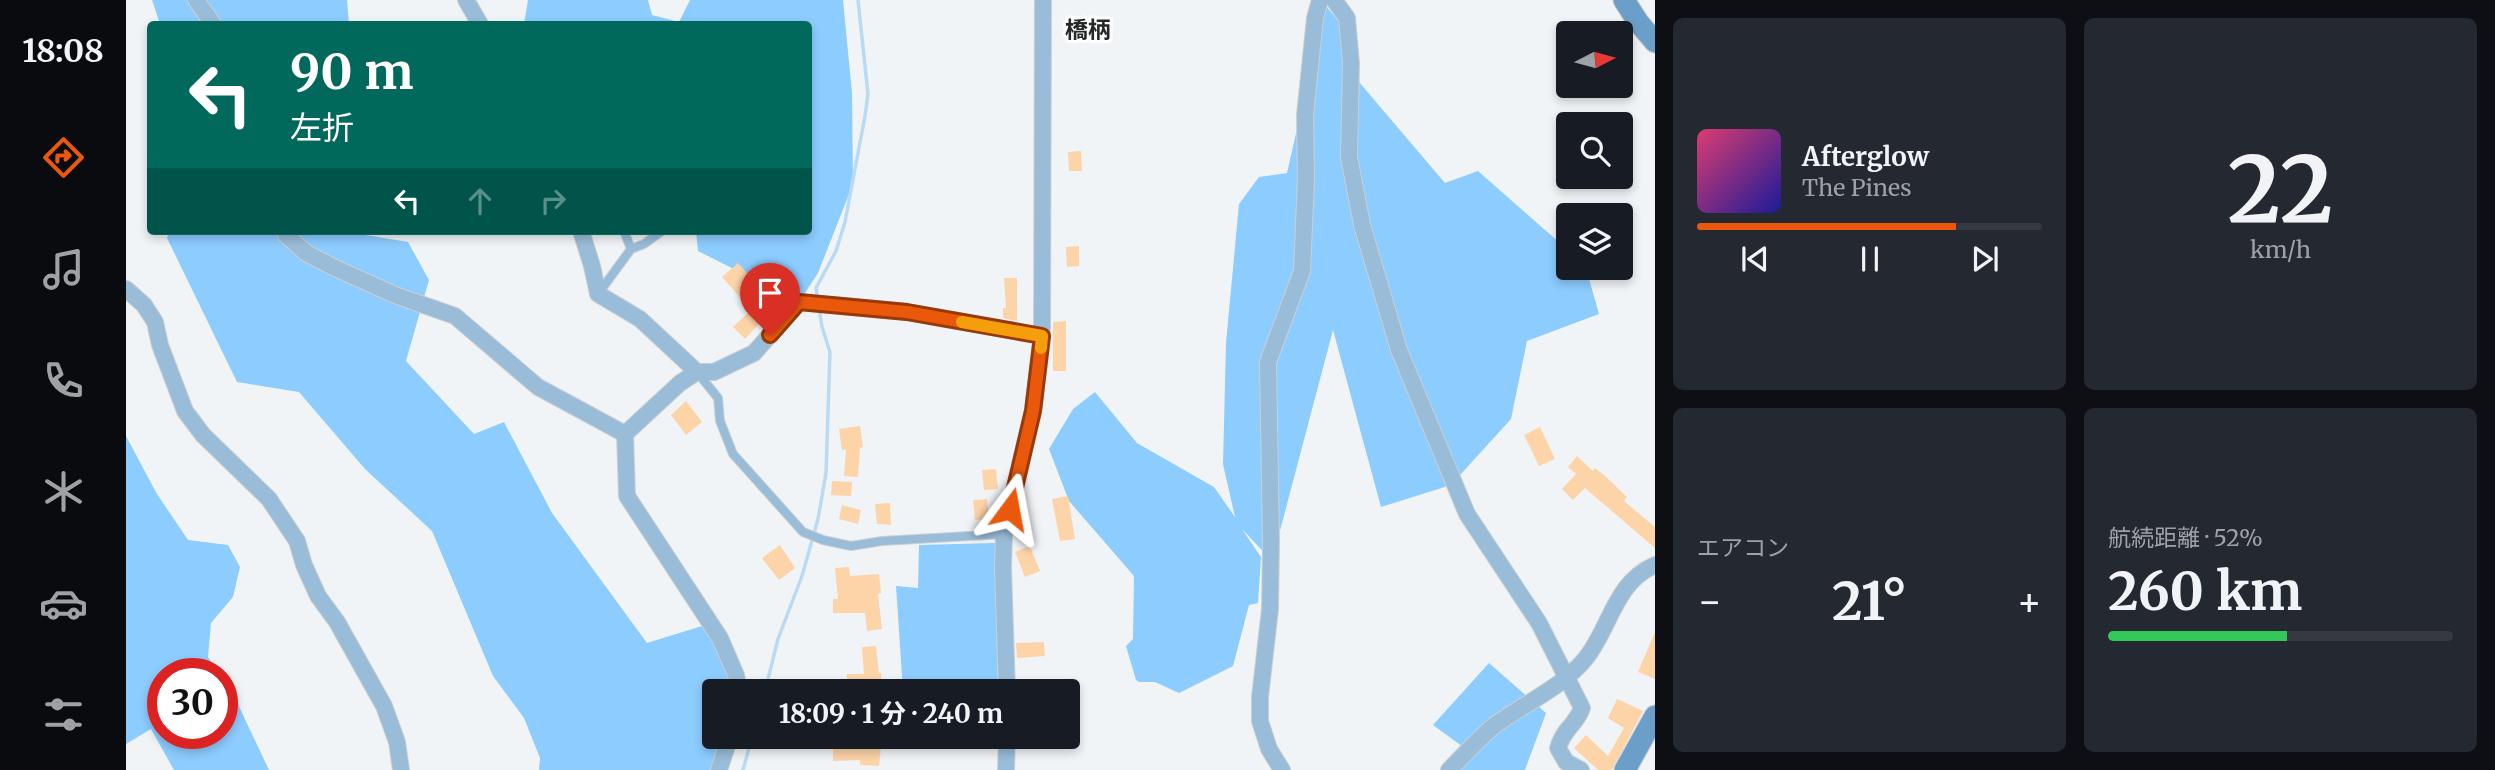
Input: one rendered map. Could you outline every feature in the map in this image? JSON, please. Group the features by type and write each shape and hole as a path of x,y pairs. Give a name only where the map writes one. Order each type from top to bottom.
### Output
{"street":[{"path":"195,0 211,21"},
{"path":"466,0 478,21"},
{"path":"1007,679 1004,534 1033,411 1042,336 1043,0"},
{"path":"1282,770 1269,749 1260,721 1260,697 1270,609 1268,362 1302,271 1306,179 1304,115 1315,18 1321,0"},
{"path":"1334,0 1347,18 1351,63 1349,157 1362,225 1399,350 1467,514 1539,623 1582,708 1579,716 1562,734 1558,748 1566,762 1581,770"},
{"path":"1624,0 1655,42"},
{"path":"286,235 306,253 332,267 395,295 455,316 538,387 625,434"},
{"path":"582,235 598,294 640,320 697,372"},
{"path":"126,289 144,305 155,322 160,345 185,411 203,435 268,499 297,541 318,596 337,622 384,706 397,742 401,770"},
{"path":"737,679 720,638 627,496 625,434 680,383 697,372 714,372 754,353 799,302 907,312 1042,336"},
{"path":"1449,770 1493,727 1567,676 1586,658 1622,590 1641,571 1655,565"},
{"path":"1625,770 1655,716"},
{"path":"719,770 726,749"},
{"path":"1006,770 1007,749"}],"lane":[{"path":"626,235 631,249"},
{"path":"598,294 631,249 656,235"},
{"path":"697,372 718,398 720,421 733,454 805,533 851,546 882,541 1004,534"}],"shaded area":[{"path":"152,0 347,0 349,21 159,21"},
{"path":"528,0 648,0 652,15 675,21 524,21"},
{"path":"690,0 843,0 852,93 853,184 818,273 799,302 698,251 696,235 812,235 812,21 680,21"},
{"path":"1325,5 1348,32 1359,82 1445,183 1478,171 1556,239 1556,280 1589,280 1599,314 1527,341 1511,419 1451,485 1381,507 1333,330 1272,561 1242,529 1261,557 1258,603 1249,605 1233,666 1179,693 1155,682 1136,680 1126,646 1133,639 1134,576 1069,501 1049,449 1073,409 1095,392 1137,443 1214,487 1235,517 1223,464 1226,343 1239,204 1259,177 1287,173"},
{"path":"168,235 365,235 408,242 429,280 406,361 474,434 504,422 552,513 647,643 715,622 731,679 702,679 702,749 720,749 715,770 539,770 540,758 524,718 493,676 432,531 365,469 299,392 237,382 167,238"},
{"path":"126,436 157,494 188,540 228,545 240,567 233,597 211,623 209,658 147,658 147,731 126,744"},
{"path":"995,543 998,679 902,679 896,586 918,588 919,545"},
{"path":"1489,663 1546,713 1525,770 1456,770 1474,755 1433,725"},
{"path":"238,704 269,770 174,770 162,749 238,749"}],"building":[{"path":"1081,151 1082,171 1069,171 1068,152"},
{"path":"1079,246 1079,266 1067,267 1066,247"},
{"path":"738,263 762,290 759,293 774,311 745,339 733,327 751,310 722,277"},
{"path":"1004,278 1017,278 1017,321 1003,318 1003,308 1006,308"},
{"path":"1066,321 1066,371 1053,371 1053,322"},
{"path":"686,401 702,422 686,435 671,415"},
{"path":"860,426 863,447 860,448 858,477 844,476 846,449 842,450 839,429"},
{"path":"1540,427 1555,459 1539,466 1524,435"},
{"path":"1577,456 1593,471 1595,468 1604,475 1627,497 1624,501 1655,527 1655,548 1585,488 1573,500 1562,489 1576,474 1568,467"},
{"path":"996,469 998,489 984,490 982,470"},
{"path":"832,481 852,482 851,496 831,495"},
{"path":"1068,496 1075,539 1060,541 1052,499"},
{"path":"987,499 989,519 975,520 973,500"},
{"path":"890,503 891,525 877,524 875,504"},
{"path":"842,505 861,510 858,524 839,519"},
{"path":"780,545 795,568 779,580 762,558"},
{"path":"1030,546 1040,571 1025,577 1015,552"},
{"path":"849,567 850,576 879,574 882,629 867,631 865,613 833,613 833,599 838,599 835,568"},
{"path":"1655,632 1655,679 1638,672"},
{"path":"1044,642 1045,656 1017,658 1016,643"},
{"path":"876,646 881,679 847,679 847,674 864,674 862,647"},
{"path":"1617,699 1643,711 1612,770 1598,770 1574,748 1586,735 1608,756 1624,728 1608,718"},
{"path":"833,749 881,749 879,766 860,765 860,760 833,761"}],"waterway":[{"path":"818,300 816,288 836,251 845,222 868,94 858,0"},
{"path":"768,679 778,639 802,576 818,519 826,473 830,352 819,308"},
{"path":"743,770 749,749"}],"slow traffic":[{"path":"962,322 1042,336 1041,348"}],"district":[{"name":"橋柄","path":"1088,29"}],"route":[{"path":"770,335 799,302 907,312 1042,336 1033,411 1010,509"}]}
